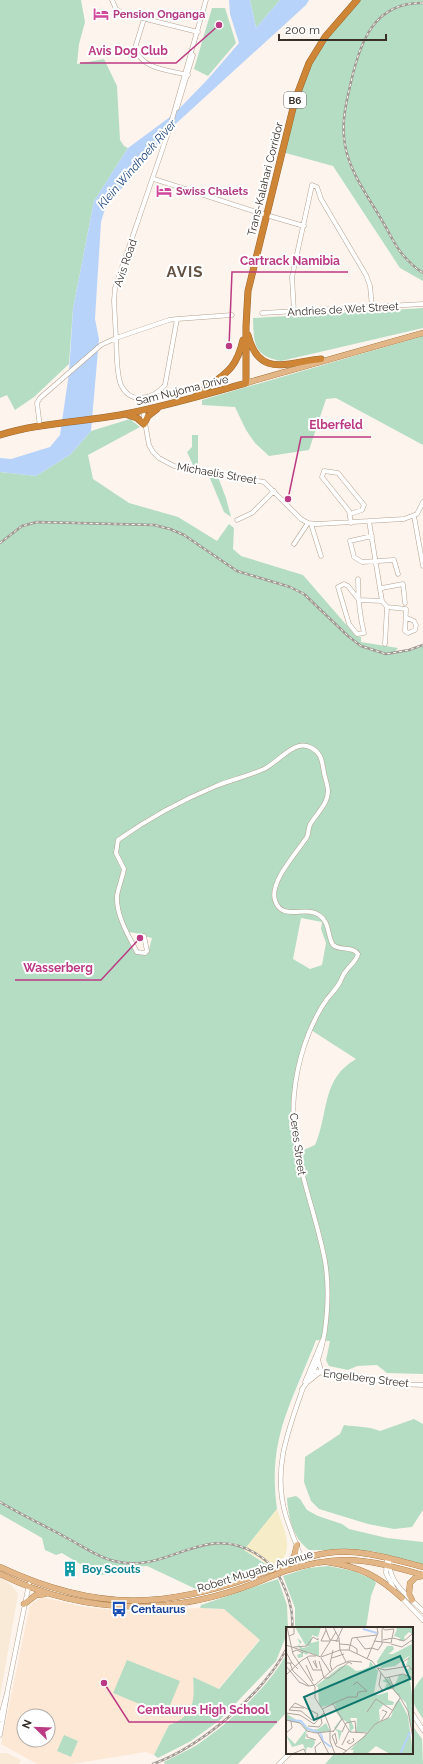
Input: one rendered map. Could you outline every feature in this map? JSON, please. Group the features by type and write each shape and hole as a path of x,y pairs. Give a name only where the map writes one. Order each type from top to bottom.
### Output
{"highway":[{"name":"Trans-Kalahari Corridor","path":"246,382 246,326 248,291 301,81 309,63 325,37 357,0"},
{"path":"246,326 254,353 258,358 268,364 280,365 321,359"},
{"name":"B6","path":"196,396 222,378 232,366 241,349 246,326"},
{"name":"B6","path":"186,400 246,382"},
{"name":"Sam Nujoma Drive","path":"0,435 40,427 143,411 246,382"},
{"path":"119,415 134,416 144,424 149,414 162,406"}],"main road":[{"name":"Sam Nujoma Drive","path":"246,382 423,332"},
{"name":"Sam Nujoma Drive","path":"246,382 321,359 366,348"},
{"path":"282,1568 294,1557 297,1545"},
{"name":"Robert Mugabe Avenue","path":"0,1574 29,1587 88,1604 133,1607 159,1606 211,1597 282,1568 303,1562 316,1555 343,1552 359,1553 423,1575"},
{"name":"Robert Mugabe Avenue","path":"303,1562 350,1559 423,1567"},
{"path":"319,1561 346,1565 365,1571 384,1582 402,1598"},
{"name":"Robert Mugabe Avenue","path":"0,1567 59,1590 93,1598 119,1600 162,1600 203,1593 270,1573"},
{"path":"412,1600 409,1594 410,1583 416,1577 423,1575"},
{"path":"24,1604 36,1595 48,1593"}],"street":[{"path":"112,0 118,10 144,19 198,32"},
{"name":"Avis Road","path":"177,320 165,385 152,396 144,399 132,396 122,385 116,338 114,301 115,288 154,179 186,75 206,0"},
{"path":"144,19 135,44 138,56 148,64 186,75"},
{"path":"154,179 304,226"},
{"path":"294,312 292,277 311,198 310,188 312,185 317,187 321,199 366,275 370,286 372,306"},
{"path":"311,198 316,197 321,199"},
{"name":"Andries de Wet Street","path":"262,313 423,304"},
{"path":"40,427 37,403 40,398 101,345 157,323 232,316"},
{"name":"Michaelis Street","path":"143,411 146,435 153,452 168,463 260,481 268,485 301,519 310,523"},
{"path":"350,514 362,510 364,506 338,473 324,471 322,477 350,514 351,523"},
{"path":"237,520 252,513 274,491"},
{"path":"310,523 351,523 404,519 414,516 423,502"},
{"path":"414,516 423,566"},
{"path":"369,521 382,588 382,600 387,607 385,644"},
{"path":"294,544 310,523"},
{"path":"310,523 321,556"},
{"path":"372,536 352,540 350,542 352,553 356,559 362,562 394,560 398,574"},
{"path":"358,578 359,600 358,612 364,633 357,634 349,624 338,587 344,584 348,586 359,600"},
{"path":"382,588 402,584 405,603"},
{"path":"359,600 382,600"},
{"path":"387,607 406,609 406,618"},
{"name":"Ceres Street","path":"144,936 147,950 140,953 137,952 126,932 118,907 117,893 124,869 116,853 118,840 172,805 215,786 262,770 299,746 307,746 315,750 321,759 328,791 322,807 309,826 306,838 282,872 274,899 280,908 288,912 292,913 303,910 319,914 327,925 332,944 338,948 352,949 358,953 356,960 344,972 341,981 323,1006 306,1042 299,1065 293,1107 297,1153 322,1248 326,1273 327,1306 323,1339 318,1360 311,1370 308,1382 302,1389"},
{"name":"Ceres Street","path":"303,1562 284,1509 281,1474 285,1438 302,1389 323,1339"},
{"path":"308,1382 321,1373 318,1360"},
{"name":"Engelberg Street","path":"311,1370 321,1373 423,1385"},
{"path":"388,1562 388,1579 402,1598 423,1620"},
{"path":"388,1562 393,1577 423,1611"},
{"path":"0,1719 7,1693 24,1604 31,1580"},
{"path":"0,1735 6,1712 7,1693"},
{"path":"413,1715 423,1730"},
{"path":"279,1764 289,1754"}],"shaded area":[{"path":"0,1577 11,1585 18,1594 0,1697"},
{"path":"42,1597 85,1607 135,1612 200,1608 224,1609 260,1639 218,1689 193,1677 195,1698 187,1714 181,1720 169,1725 154,1755 145,1752 72,1764 37,1764 1,1744 30,1605"},
{"path":"0,1753 7,1753 21,1760 19,1764 0,1764"}],"green space":[{"path":"0,0 81,0 85,22 79,44 77,64 104,59 117,86 120,140 124,146 128,148 94,201 73,309 69,364 34,397 15,410 7,395 0,398"},
{"path":"250,0 280,0 256,28"},
{"path":"357,0 423,0 423,281 400,268 333,166 282,152 301,81 325,37"},
{"path":"212,8 225,8 236,43 208,76 194,69"},
{"path":"423,308 423,328 281,361 265,356 260,352 255,341 253,318"},
{"path":"423,336 423,445 336,398 326,399 309,450 269,456 255,443 246,430 235,407 202,405 202,400"},
{"path":"130,419 140,427 88,455 93,479 129,503 178,517 217,541 229,524 234,528 233,549 241,556 303,575 356,636 361,637 361,642 398,648 393,654 423,645 423,1374 387,1373 377,1365 357,1366 348,1370 329,1366 326,1360 330,1341 316,1340 290,1402 279,1441 275,1484 277,1509 244,1550 270,1567 220,1585 198,1590 147,1566 128,1567 124,1573 98,1575 62,1553 56,1555 45,1550 42,1538 0,1514 0,472 36,476 71,454 91,431","holes":["301,918 322,922 321,929 326,943 322,965 310,969 293,959","127,932 152,938 148,953 143,955 138,954","311,1030 356,1059 345,1067 337,1076 331,1087 315,1145 297,1153 294,1095 306,1042"]},
{"path":"192,435 198,435 198,466 193,465 187,452 192,447"},
{"path":"209,476 218,477 231,517 224,512"},
{"path":"414,1419 423,1424 423,1510 412,1527 394,1529 368,1524 319,1509 311,1501 304,1482 305,1457 340,1434 344,1425 367,1427 380,1431"},
{"path":"296,1496 300,1499 307,1510 318,1516 342,1524 349,1529 387,1538 423,1542 423,1564 372,1551 309,1550 299,1540 292,1527 290,1519 287,1498"},
{"path":"328,1566 354,1571 374,1580 376,1583 371,1596 366,1627 295,1627 295,1608 283,1576 308,1568"},
{"path":"278,1579 287,1605 288,1627 286,1627 286,1636 276,1661 220,1720 191,1741 158,1758 154,1755 169,1725 184,1717 191,1707 194,1693 193,1677 219,1689 260,1640 224,1609 200,1608 201,1605"},
{"path":"286,1655 286,1713 238,1764 165,1764 164,1762 197,1745 235,1715 270,1679"},
{"path":"127,1660 180,1681 166,1715 113,1693"},
{"path":"423,1676 423,1719 413,1702 413,1693 418,1682"},
{"path":"413,1726 422,1739 423,1764 325,1764 334,1754 413,1754"},
{"path":"64,1735 78,1741 71,1757 57,1751"}],"sand":[{"path":"277,1509 286,1534 287,1550 284,1557 279,1562 270,1567 260,1559 244,1550"}],"water":[{"name":"Klein Windhoek River","path":"229,0 250,0 256,28 280,0 309,0 306,5 169,130 105,209 101,222 95,319 99,339 91,431 71,454 36,476 0,472 0,458 11,459 50,447 60,435 69,373 73,309 94,201 128,148 174,114 207,80 239,43 230,14"}],"railway":[{"path":"423,3 406,4 392,9 381,17 372,27 359,53 346,105 344,121 345,145 351,166 361,186 395,244 405,258 423,273"},
{"path":"0,543 22,526 37,522 154,525 170,529 184,535 237,571 290,587 304,594 348,636 361,646 386,654 409,650 423,645"},
{"path":"0,1502 93,1552 119,1562 137,1563 154,1561 203,1545 219,1543 237,1545 255,1553 262,1558 279,1576 289,1601 292,1614 292,1627"},
{"path":"153,1764 172,1756 211,1732 247,1700 263,1683 286,1650"}],"place":[{"name":"Pension Onganga","path":"101,14"},
{"name":"Avis Dog Club","path":"219,25"},
{"name":"Swiss Chalets","path":"164,191"},
{"name":"Cartrack Namibia","path":"229,346"},
{"name":"Elberfeld","path":"288,499"},
{"name":"Wasserberg","path":"140,938"},
{"name":"Boy Scouts","path":"70,1569"},
{"name":"Centaurus","path":"119,1609"},
{"name":"Centaurus High School","path":"104,1683"}],"district":[{"name":"AVIS","path":"185,272"}]}
